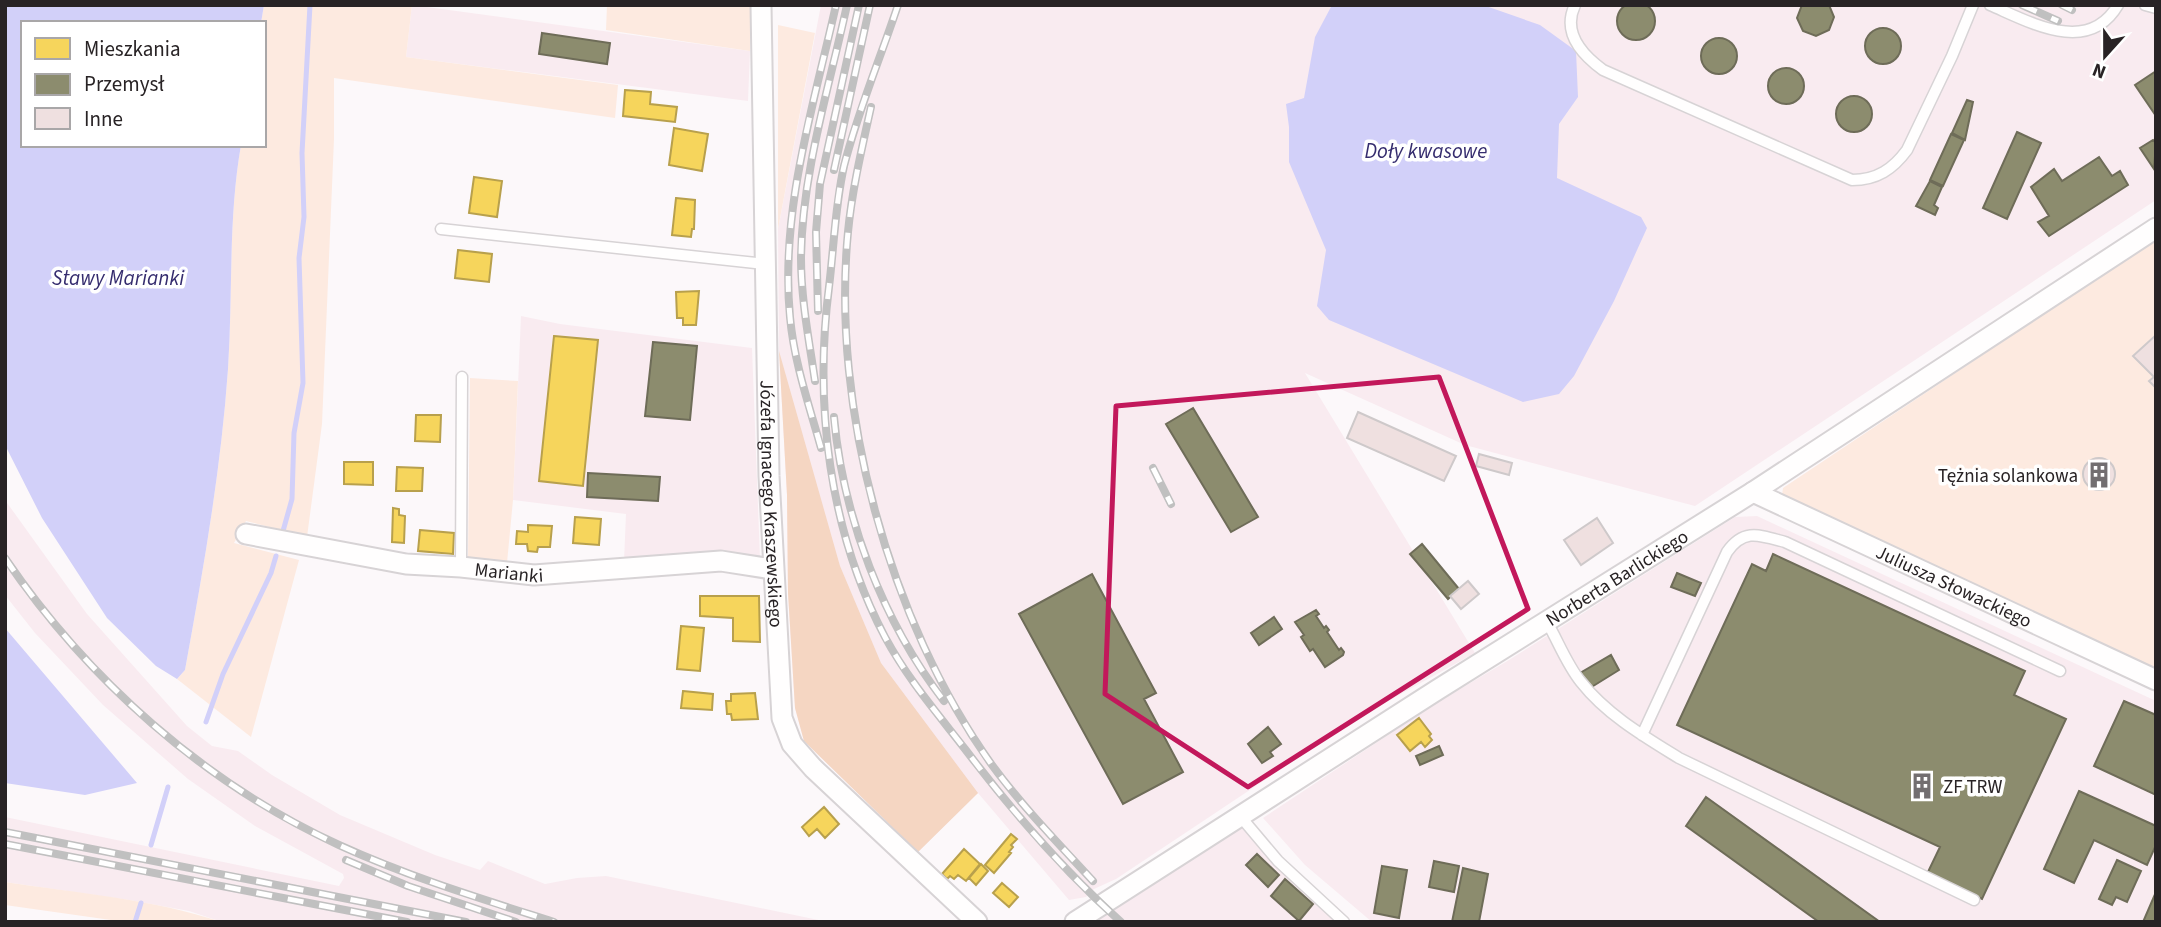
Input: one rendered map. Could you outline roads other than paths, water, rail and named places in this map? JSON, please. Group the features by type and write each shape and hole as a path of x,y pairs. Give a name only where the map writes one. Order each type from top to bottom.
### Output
{"street":[{"name":"Józefa Ignacego Kraszewskiego","path":"761,5 772,569 780,708 784,725 792,744 827,782 977,922"},
{"name":"Norberta Barlickiego","path":"1075,922 1753,492 2156,228"},
{"name":"Juliusza Słowackiego","path":"1753,492 2156,680"},
{"name":"Marianki","path":"246,534 405,564 534,575 720,561 772,569"}],"lane":[{"path":"1575,5 1569,23 1571,33 1577,44 1603,70 1839,176 1864,180 1888,170 1899,162 1907,150 1973,5"},
{"path":"1990,5 2062,33 2075,32 2098,24 2110,16 2118,5"},
{"path":"2145,5 2156,8"},
{"path":"441,229 765,264"},
{"path":"461,567 462,377"},
{"path":"1642,735 1727,552 1734,542 1743,536 1759,535 1785,542 2060,671"},
{"path":"1547,622 1579,680 1597,701 1642,735 1679,758 1974,900"},
{"path":"1241,816 1278,861 1344,922"}],"water":[{"name":"Stawy Marianki","path":"5,5 264,5 261,21 21,21 21,147 241,147 232,229 228,369 221,445 185,670 177,679 156,666 107,618 42,518 5,445"},
{"name":"Doły kwasowe","path":"1332,5 1483,5 1540,25 1576,51 1578,97 1559,124 1557,178 1641,217 1647,228 1614,301 1574,376 1559,394 1523,402 1329,320 1317,306 1326,250 1289,162 1286,104 1304,98 1315,37"},
{"path":"5,628 137,783 85,795 5,783"}],"waterway":[{"path":"283,531 292,499 294,433 303,383 299,258 304,217 302,153 310,5"},
{"path":"206,722 223,674 271,573 276,556"},
{"path":"151,845 168,787"},
{"path":"135,922 141,903"}],"railway":[{"path":"821,448 795,350 788,277 794,199 836,5"},
{"path":"815,381 802,289 803,226 811,162 847,5"},
{"path":"818,311 816,232 820,184 859,5"},
{"path":"834,170 870,5"},
{"path":"898,5 862,105 844,166 837,211 825,332 824,377 825,422 839,511 866,596 885,637 913,681 1020,817 1079,882 1121,922"},
{"path":"2022,5 2058,21"},
{"path":"2062,5 2072,10"},
{"path":"871,107 850,216 845,300 849,370 859,440 875,511 897,580 924,646 956,708 992,765 1093,881"},
{"path":"834,417 846,492 870,567 902,637 944,701"},
{"path":"1153,468 1171,504"},
{"path":"5,558 73,646 112,686 152,724 242,791 289,820 365,857 554,922"},
{"path":"5,832 466,922"},
{"path":"5,844 407,922"},
{"path":"346,860 408,886 516,922"}],"place":[{"name":"Tężnia solankowa","path":"2099,475"},
{"name":"ZF TRW","path":"1922,786"}]}
